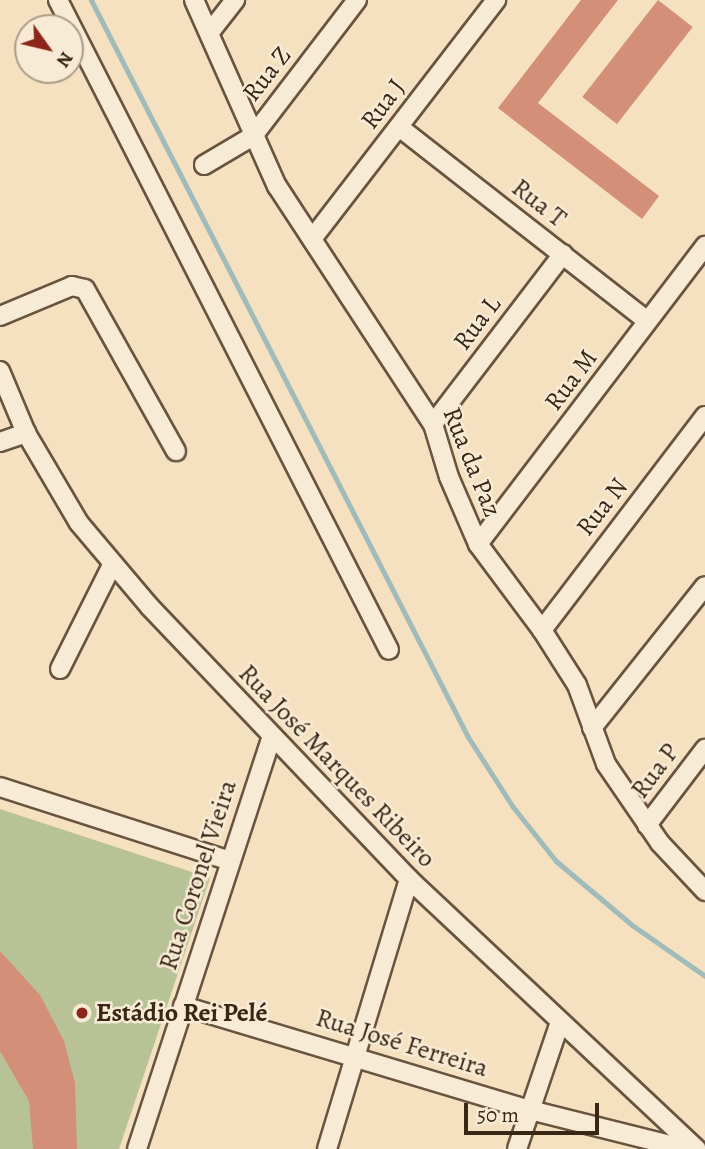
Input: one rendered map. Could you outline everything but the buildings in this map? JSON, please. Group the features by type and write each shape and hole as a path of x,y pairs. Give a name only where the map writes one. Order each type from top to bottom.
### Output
{"street":[{"path":"58,0 388,650"},
{"name":"Rua da Paz","path":"194,0 277,187 433,424 449,477 478,544 542,629 577,685 606,764 647,825 705,891"},
{"path":"210,32 234,0"},
{"name":"Rua Z","path":"204,165 253,136 358,0"},
{"name":"Rua J","path":"312,239 496,0"},
{"name":"Rua T","path":"399,127 648,321"},
{"name":"Rua M","path":"478,544 705,246"},
{"name":"Rua L","path":"433,424 563,254"},
{"path":"0,316 72,286 85,289 176,452"},
{"name":"Rua José Marques Ribeiro","path":"0,371 26,433 79,523 112,565 271,738 409,878 697,1149"},
{"name":"Rua N","path":"542,629 705,416"},
{"path":"0,442 26,433"},
{"path":"60,669 112,565"},
{"path":"592,728 705,586"},
{"name":"Rua Coronel Vieira","path":"137,1149 271,738"},
{"name":"Rua P","path":"647,825 705,749"},
{"path":"0,787 230,861"},
{"path":"327,1149 409,878"},
{"name":"Rua José Ferreira","path":"183,1006 530,1110 687,1149"},
{"path":"517,1149 560,1022"}],"green space":[{"name":"Estádio Rei Pelé","path":"0,809 210,878 119,1149 0,1149"}],"waterway":[{"path":"91,0 468,737 513,807 556,861 632,925 705,976"}],"place":[{"name":"Estádio Rei Pelé","path":"82,1013"}]}
